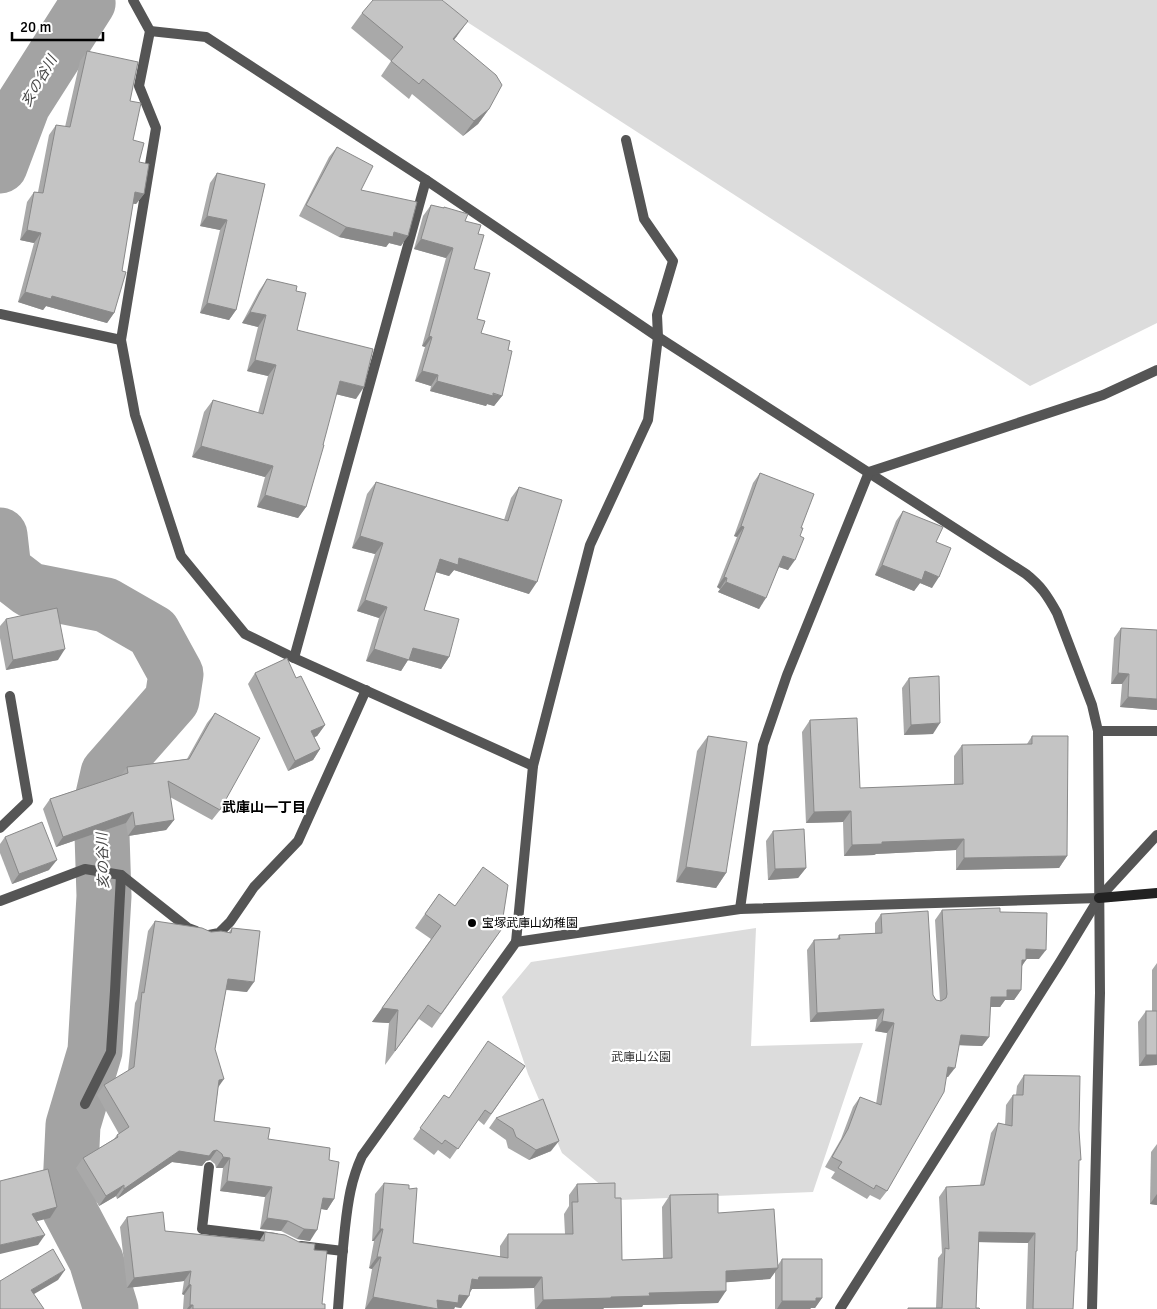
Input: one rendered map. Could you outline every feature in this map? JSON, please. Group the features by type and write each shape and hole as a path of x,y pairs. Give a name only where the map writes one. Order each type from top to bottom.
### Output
{"street":[{"path":"133,0 150,31 139,86 156,128 121,340 135,415 181,556 245,634 533,766"},
{"path":"150,31 206,37 426,180 658,337 1026,574 1050,600 1057,613 1092,705 1098,731 1100,993 1092,1309"},
{"path":"338,1309 342,1251 350,1192 355,1171 362,1156 516,942 533,766 590,544 648,420 658,337 657,315 673,261 644,220 626,140"},
{"path":"294,658 426,180"},
{"path":"0,314 121,340"},
{"path":"740,908 763,745 787,675 869,472 1103,395 1157,370"},
{"path":"0,901 85,869 121,875 188,928 206,936 219,933 230,922 254,887 298,841 366,690"},
{"path":"0,828 28,801 10,696"},
{"path":"1098,731 1157,731"},
{"path":"840,1309 1099,898 1157,835"},
{"path":"85,1104 111,1052 121,875"},
{"path":"516,942 740,908 927,907 1157,893"},
{"path":"209,1167 202,1229 280,1238 295,1246 342,1251"}],"green space":[{"path":"443,0 1157,0 1157,323 1030,386 461,18"},
{"name":"武庫山公園","path":"756,928 751,1046 863,1043 813,1192 619,1200 562,1153 528,1074 502,997 531,962"}],"building":[{"path":"373,0 442,0 468,21 453,39 496,75 502,85 489,109 474,121 423,79 419,84 391,61 403,47 362,13"},
{"path":"87,51 138,62 130,101 141,103 133,140 144,143 139,162 149,164 144,194 135,192 122,271 126,272 114,313 52,296 51,299 25,292 41,233 27,230 34,192 43,193 56,125 70,127"},
{"path":"337,147 373,166 361,190 417,202 408,236 394,232 393,237 346,227 306,205"},
{"path":"217,173 265,184 236,310 207,303 227,220 207,216"},
{"path":"431,205 468,214 465,221 481,225 478,234 484,235 474,269 490,273 477,319 485,321 481,333 510,341 508,350 512,351 502,396 493,393 493,396 437,381 438,375 422,371 432,337 429,336 453,248 421,239"},
{"path":"267,279 297,286 296,291 306,293 297,330 373,349 364,387 340,381 306,507 265,495 273,466 201,446 213,400 263,414 276,365 255,360 266,315 250,312"},
{"path":"760,473 814,494 801,528 803,528 800,536 804,538 795,560 783,556 766,598 726,582 727,578 724,577 744,527 741,526"},
{"path":"376,482 508,521 519,487 562,500 537,582 459,558 458,565 440,559 424,610 459,619 449,657 413,648 409,660 374,649 387,607 365,600 383,543 360,536"},
{"path":"903,511 943,527 936,542 951,548 939,577 925,571 922,580 882,565"},
{"path":"57,608 65,649 13,660 6,619"},
{"path":"1121,628 1157,630 1157,699 1128,697 1129,674 1118,673"},
{"path":"287,658 296,678 301,676 325,725 311,731 320,749 295,761 255,673"},
{"path":"939,676 940,723 911,725 909,678"},
{"path":"215,713 260,738 220,810 168,781 174,820 135,826 133,812 63,837 50,799 128,773 127,767 189,759"},
{"path":"857,718 860,788 963,784 962,745 1032,744 1032,736 1068,736 1067,856 964,858 964,839 852,845 851,811 814,812 810,720"},
{"path":"708,736 747,742 726,873 686,867"},
{"path":"42,822 57,860 19,874 5,837"},
{"path":"804,829 806,868 775,869 773,831"},
{"path":"483,867 508,885 501,930 441,1014 428,1005 395,1051 398,1010 382,1008 441,926 425,914 439,894 455,906"},
{"path":"1000,908 1000,912 1047,913 1046,950 1026,949 1026,960 1022,960 1021,990 1007,990 1007,997 991,997 989,1037 961,1035 955,1068 948,1067 944,1092 887,1191 876,1185 874,1189 838,1168 842,1162 832,1157 848,1129 860,1097 881,1105 894,1023 882,1021 884,1009 817,1013 814,940 840,939 839,935 882,933 881,914 928,911 933,995 936,1000 941,1001 946,998 947,994 942,910"},
{"path":"155,921 202,928 211,932 231,933 232,928 260,931 254,982 228,979 215,1049 224,1079 219,1080 214,1121 270,1128 268,1139 330,1148 329,1160 339,1162 334,1199 323,1198 317,1230 304,1229 288,1221 267,1218 272,1187 227,1181 230,1158 223,1157 217,1150 213,1151 209,1156 179,1151 124,1189 124,1185 106,1196 83,1158 118,1137 117,1135 129,1127 104,1085 134,1067 142,992 144,993"},
{"path":"1146,1011 1157,1011 1157,1055 1146,1055"},
{"path":"488,1041 525,1066 491,1114 485,1110 458,1149 445,1140 442,1144 420,1128 444,1095 449,1098"},
{"path":"1024,1075 1080,1076 1079,1130 1081,1160 1079,1160 1077,1251 1073,1309 1033,1309 1035,1233 979,1232 976,1308 980,1309 908,1309 942,1308 945,1248 949,1249 946,1187 984,1185 998,1123 1012,1126 1013,1095 1023,1095"},
{"path":"543,1099 559,1141 536,1150 516,1137 513,1129 496,1118"},
{"path":"48,1169 57,1207 32,1214 45,1235 0,1245 0,1181"},
{"path":"384,1183 409,1185 409,1189 417,1188 413,1243 508,1258 508,1234 573,1234 572,1202 578,1202 577,1184 615,1183 615,1198 621,1198 622,1260 672,1258 670,1195 718,1194 718,1213 774,1209 778,1268 726,1271 726,1291 649,1293 650,1296 543,1300 542,1277 479,1277 478,1280 472,1279 469,1296 459,1295 458,1303 437,1300 438,1309 373,1297 381,1257 377,1257 383,1229 380,1229"},
{"path":"163,1212 165,1231 264,1241 265,1232 285,1235 299,1242 315,1244 314,1250 327,1251 322,1304 325,1304 325,1309 193,1309 193,1305 190,1305 191,1285 189,1284 191,1271 134,1278 127,1217"},
{"path":"53,1249 65,1270 31,1290 44,1309 0,1309 0,1281"},
{"path":"782,1259 822,1259 822,1298 816,1298 816,1301 782,1301"}],"waterway":[{"name":"亥の谷川","path":"0,166 23,105 88,3 87,0"},
{"name":"亥の谷川","path":"0,535 4,570 30,590 106,605 153,632 176,674 172,700 108,773 101,804 104,896 95,1051 73,1125 69,1209 96,1260 111,1309"}],"place":[{"name":"宝塚武庫山幼稚園","path":"472,923"}],"district":[{"name":"武庫山一丁目","path":"264,807"}]}
